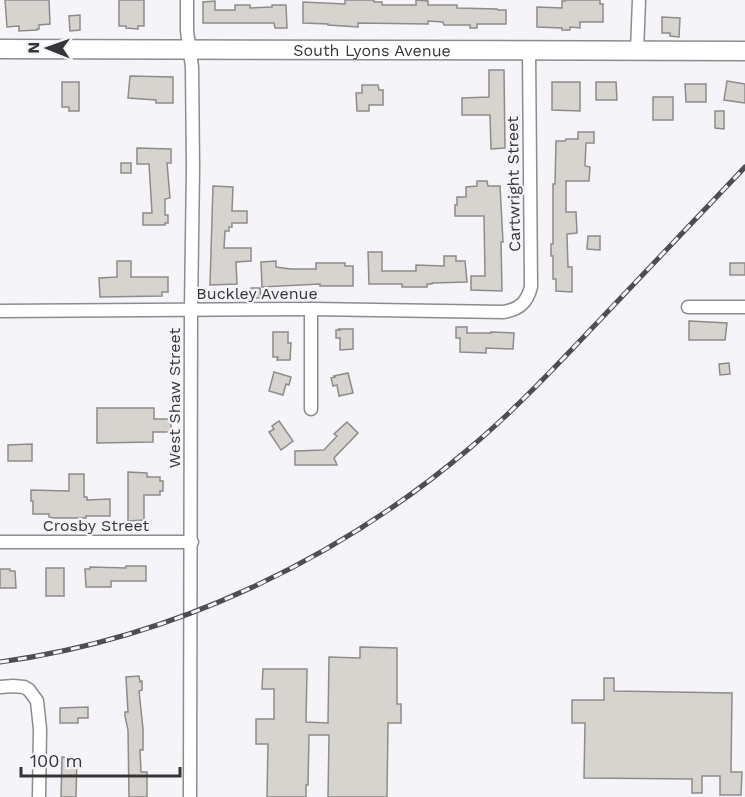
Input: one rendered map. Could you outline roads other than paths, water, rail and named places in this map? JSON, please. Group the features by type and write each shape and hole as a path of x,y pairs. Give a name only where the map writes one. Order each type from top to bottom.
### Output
{"street":[{"name":"West Shaw Street","path":"188,0 187,31 192,67 193,168 190,797"},
{"path":"637,51 639,0"},
{"name":"South Lyons Avenue","path":"0,49 745,51"},
{"name":"Cartwright Street","path":"514,310 523,304 531,286 529,51"},
{"path":"688,307 745,307"},
{"path":"311,309 311,409"},
{"name":"Buckley Avenue","path":"0,311 311,309 504,312 514,310"},
{"name":"Crosby Street","path":"0,542 192,542"},
{"path":"0,687 24,687 34,695 37,701 40,717 39,797"}],"railway":[{"path":"0,662 65,651 128,634 190,613 251,588 366,525 420,488 504,418 745,167"}]}
